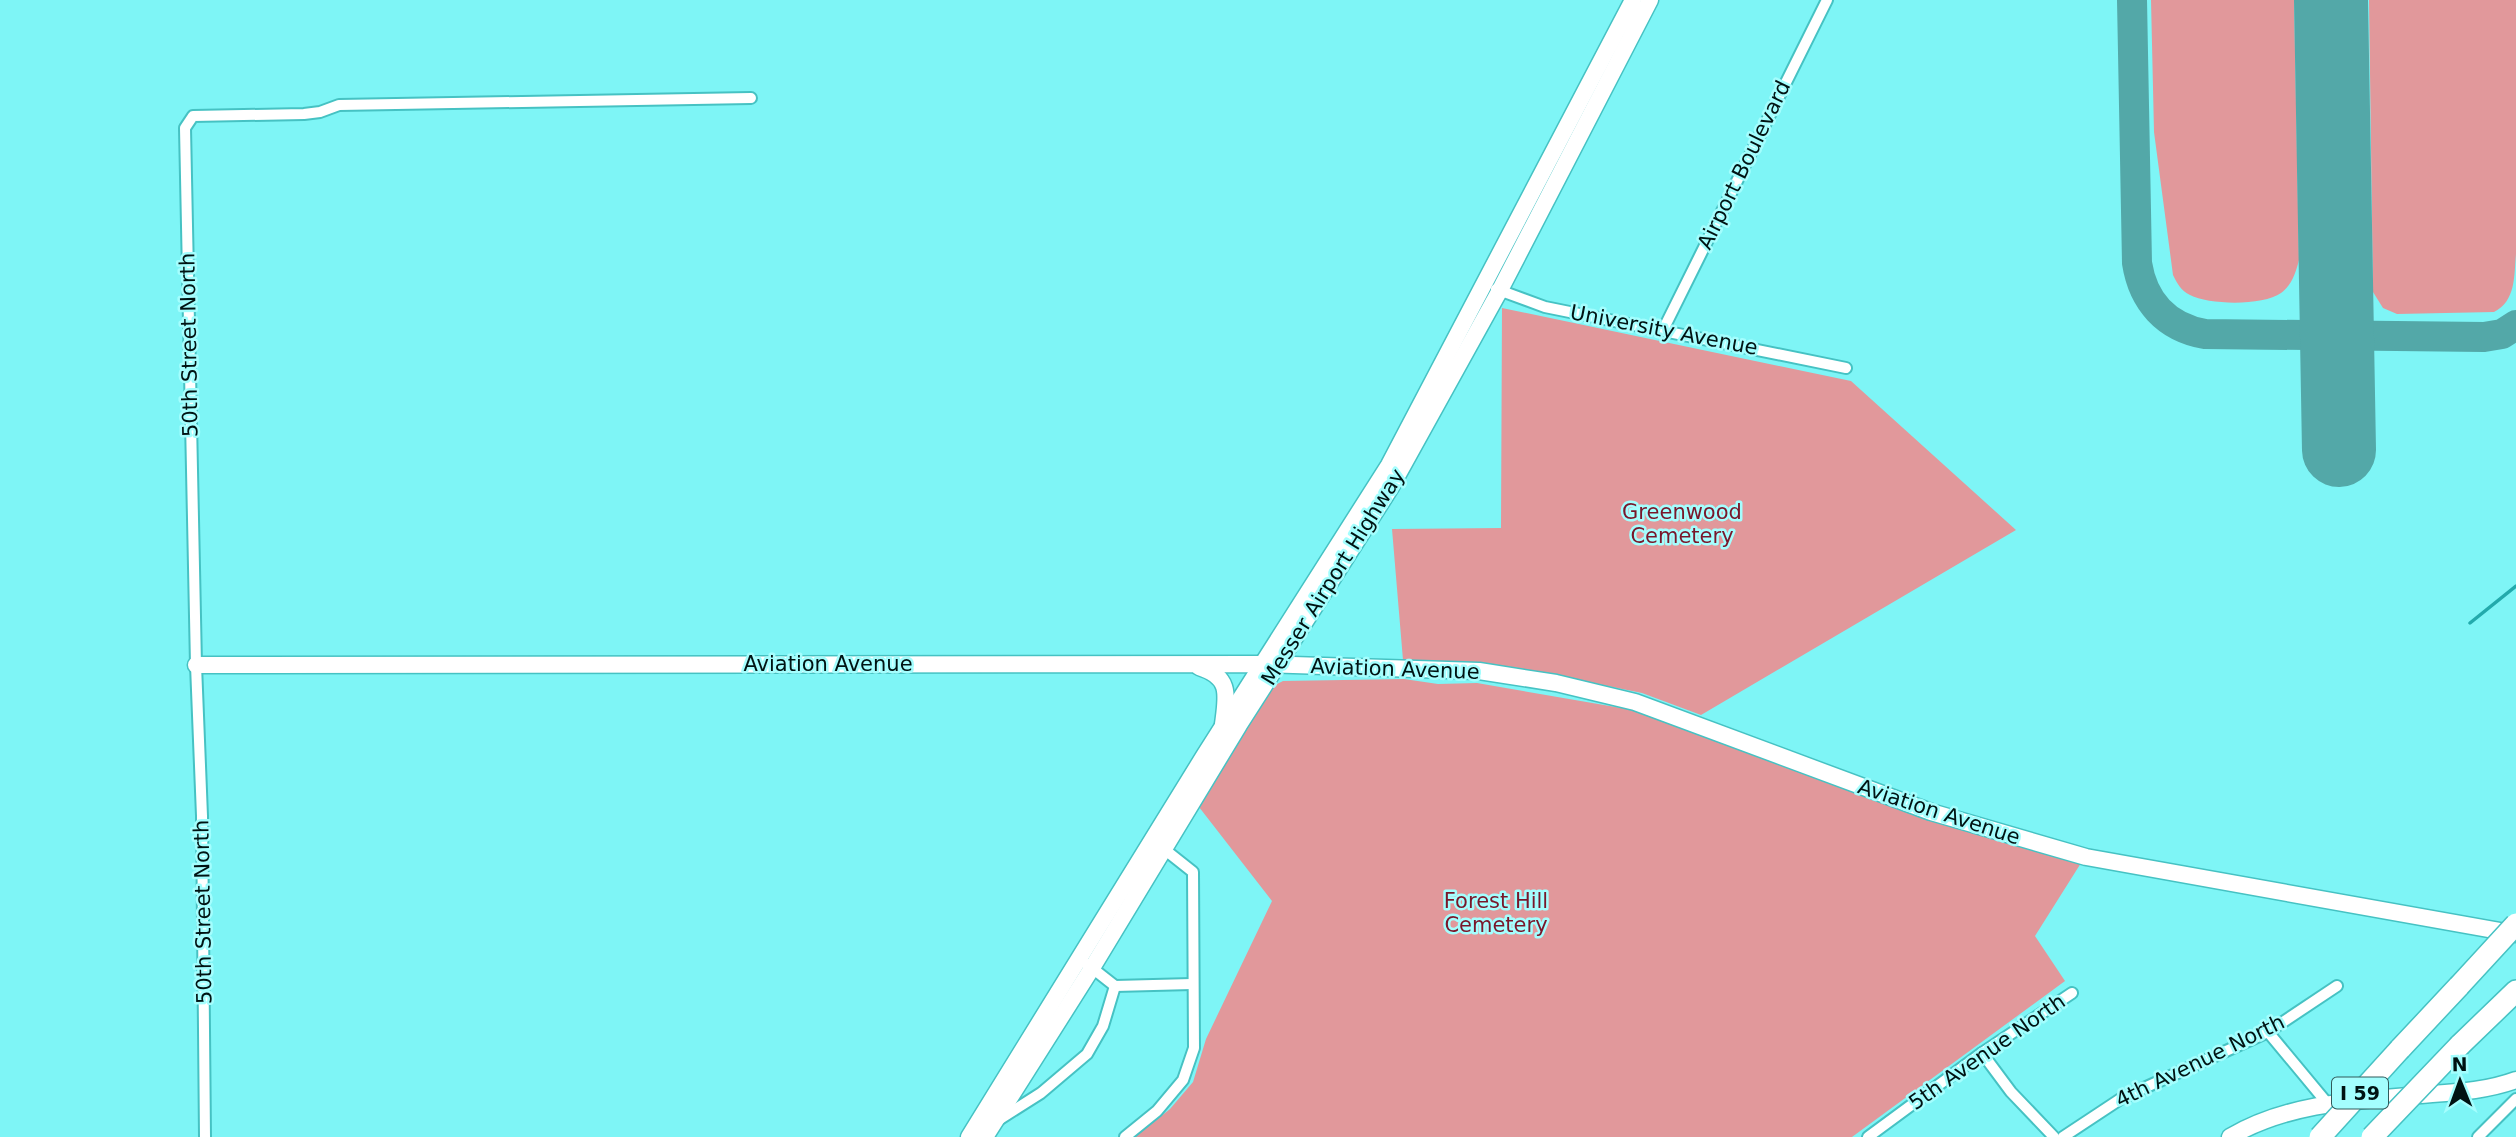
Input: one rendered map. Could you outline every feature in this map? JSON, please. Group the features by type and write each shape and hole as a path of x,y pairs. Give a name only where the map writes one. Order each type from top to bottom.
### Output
{"highway":[{"name":"I 59","path":"2320,1137 2516,924"},
{"name":"I 59","path":"2378,1133 2460,1045 2513,995"}],"street":[{"name":"Messer Airport Highway","path":"969,1137 1164,849 1239,725 1271,664 1390,465 1633,0"},
{"name":"Messer Airport Highway","path":"985,1137 1222,727 1271,664 1293,642 1391,488 1500,290 1650,0"},
{"name":"Airport Boulevard","path":"1663,330 1827,0"},
{"name":"50th Street North","path":"205,1137 202,816 195,665 185,128 189,119 193,116 304,114 340,105 751,98"},
{"name":"University Avenue","path":"1484,284 1545,307 1846,368"},
{"path":"1293,642 1304,658 1320,666"},
{"path":"1179,664 1201,667 1219,676 1225,685 1222,727"},
{"name":"Aviation Avenue","path":"195,665 1271,664 1479,671 1556,683 1635,702 1931,812 2086,857 2516,934"},
{"path":"1125,1137 1157,1111 1183,1080 1194,1048 1193,872 1164,849"},
{"path":"1086,963 1115,986 1192,984"},
{"path":"995,1122 1041,1093 1087,1054 1103,1026 1115,986"},
{"name":"4th Avenue North","path":"2063,1137 2122,1098 2268,1032 2337,986"},
{"name":"5th Avenue North","path":"1868,1137 1982,1053 2072,993"},
{"path":"2268,1032 2327,1103"},
{"path":"1982,1053 2011,1092 2054,1137"},
{"path":"2230,1137 2245,1128 2327,1103 2481,1090 2516,1080"},
{"path":"2478,1137 2516,1099"}],"green space":[{"path":"2151,0 2294,0 2299,260 2288,286 2273,297 2236,303 2210,301 2184,291 2173,275 2154,132"},
{"path":"2369,0 2516,0 2516,254 2510,295 2494,312 2397,314 2383,308 2373,292"},
{"name":"Greenwood Cemetery","path":"1502,308 1851,381 2016,530 1701,715 1642,693 1519,668 1482,663 1403,660 1392,529 1501,528"},
{"name":"Forest Hill Cemetery","path":"1404,679 1438,684 1477,683 1633,710 1931,818 2008,844 2081,863 2035,936 2065,981 1852,1137 1135,1137 1170,1109 1193,1082 1206,1039 1272,901 1199,807 1267,689 1283,681"}],"waterway":[{"path":"2470,623 2516,586"}],"taxiway":[{"path":"2132,0 2137,263 2140,277 2151,300 2168,318 2205,334 2484,337 2502,334 2516,325"}],"runway":[{"path":"2331,0 2339,450"}]}
